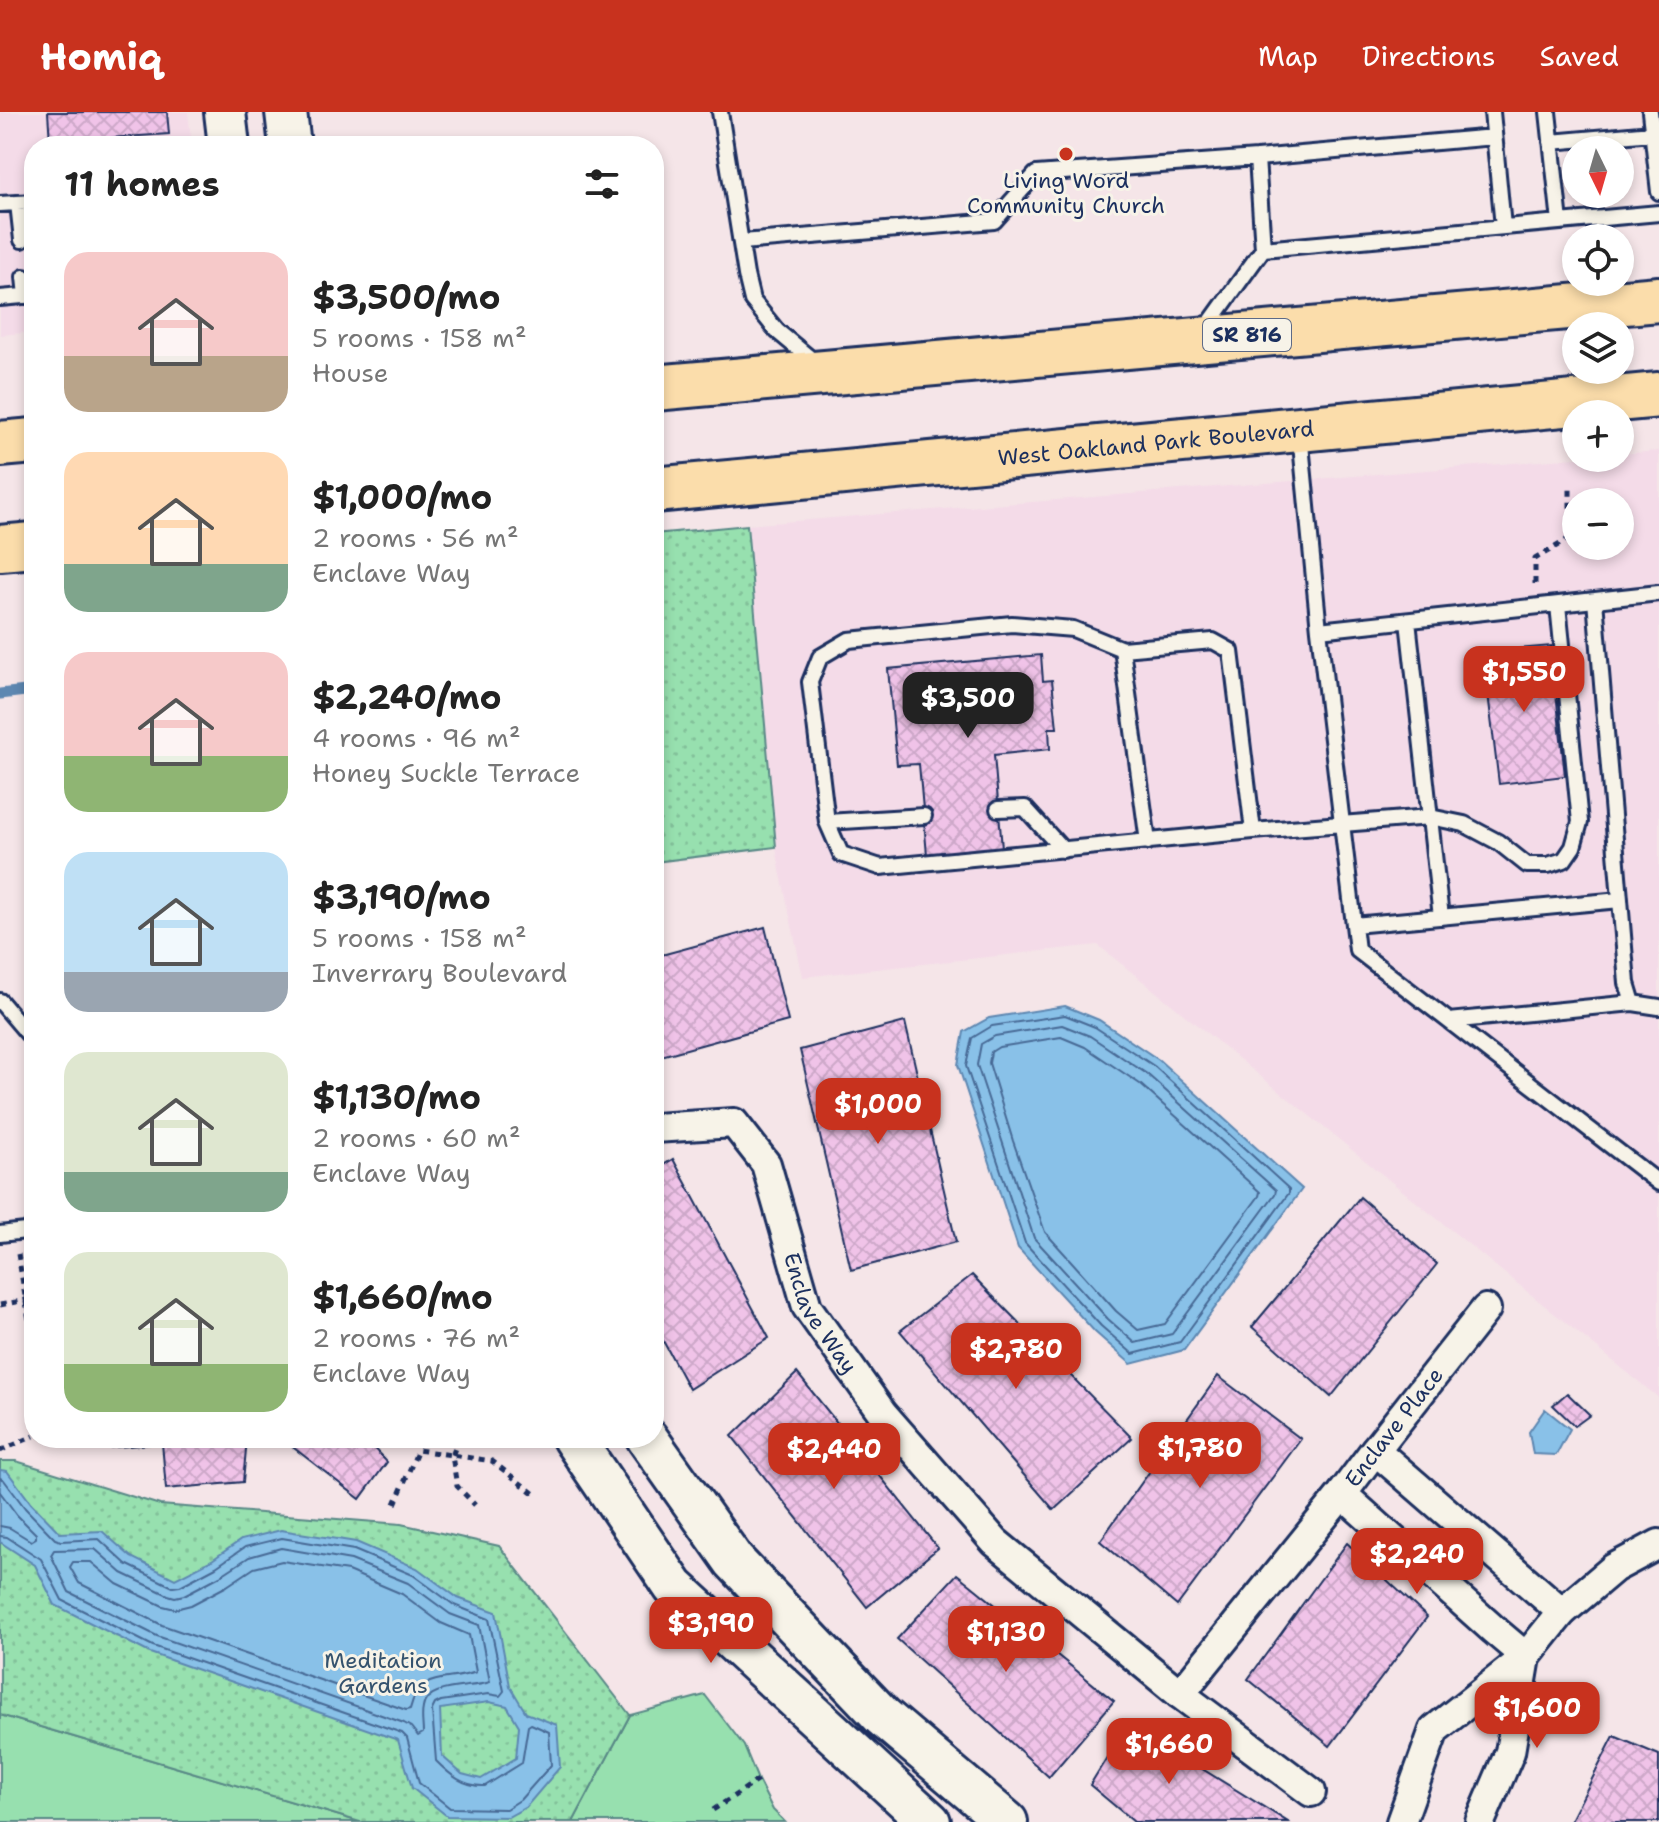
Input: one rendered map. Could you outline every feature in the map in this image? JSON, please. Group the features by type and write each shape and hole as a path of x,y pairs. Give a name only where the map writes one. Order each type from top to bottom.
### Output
{"main road":[{"name":"SR 816","path":"664,387 1659,299"},
{"name":"West Oakland Park Boulevard","path":"664,489 1659,395"},
{"path":"0,444 24,442"},
{"path":"0,548 24,546"}],"street":[{"path":"225,112 228,136"},
{"path":"286,112 289,136"},
{"name":"Enclave Way","path":"664,1127 734,1123 766,1164 807,1307 883,1414 995,1542 1180,1694 1311,1792"},
{"name":"Enclave Place","path":"1180,1694 1486,1309"},
{"path":"580,1448 674,1587 930,1822"},
{"path":"654,1448 734,1561 882,1716 1007,1822"},
{"path":"1375,1450 1562,1612"},
{"path":"1342,1494 1526,1657"},
{"path":"1401,1822 1434,1730 1526,1657 1562,1612 1614,1568 1659,1544"},
{"path":"1480,1822 1510,1752 1526,1657"}],"lane":[{"path":"720,112 752,300 777,331 826,372"},
{"path":"1492,112 1503,227"},
{"path":"1548,112 1560,222"},
{"path":"1650,112 1659,192"},
{"path":"1551,142 1652,133"},
{"path":"742,242 994,221 1036,174 1494,137"},
{"path":"1198,339 1263,249 1257,158"},
{"path":"18,203 22,240"},
{"path":"0,204 24,203"},
{"path":"1263,249 1659,213"},
{"path":"0,298 24,296"},
{"path":"1300,430 1319,630 1357,950 1659,1183"},
{"path":"1319,630 1659,593"},
{"path":"1595,600 1627,983 1633,1003"},
{"path":"1253,831 1231,651 1213,641 1122,649 1073,629 1012,624 849,640 820,657 810,682 827,822 841,854 880,867 1430,817 1464,824 1498,842 1527,865 1548,865 1564,860 1573,847 1580,822 1558,605"},
{"path":"1408,621 1441,917"},
{"path":"1122,649 1148,842"},
{"path":"998,809 1025,808 1063,850"},
{"path":"827,822 924,816"},
{"path":"1354,925 1620,900"},
{"path":"0,1001 24,1029"},
{"path":"1449,1021 1633,1003 1659,1007"}],"path":[{"path":"1535,587 1535,559 1570,538 1570,485"},
{"path":"7,1234 24,1289"},
{"path":"0,1305 24,1300"},
{"path":"0,1451 24,1440"},
{"path":"455,1448 452,1456 457,1486 475,1505"},
{"path":"395,1504 418,1450 492,1461 537,1496"},
{"path":"713,1810 758,1780"}],"shaded area":[{"path":"0,112 188,112 191,136 24,136 24,333 0,335"},
{"path":"1659,451 1659,1398 1098,945 803,977 776,847 747,525 1562,459 1562,472 1634,472 1634,453"}],"green space":[{"path":"747,525 776,847 664,861 664,533"},
{"name":"Meditation Gardens","path":"0,1461 16,1461 160,1505 401,1524 499,1546 630,1715 573,1822 360,1822 0,1715"},
{"path":"705,1695 744,1746 773,1810 785,1822 573,1822 630,1715"},
{"path":"0,1715 360,1822 0,1822"}],"water":[{"path":"1065,1006 1099,1020 1159,1060 1302,1189 1184,1350 1131,1364 1095,1332 1018,1248 958,1065 964,1032 989,1018"},
{"path":"1545,1409 1570,1429 1556,1455 1533,1454 1529,1432"},
{"path":"0,1470 7,1471 31,1503 60,1533 102,1531 131,1557 175,1579 212,1560 241,1540 281,1530 356,1542 417,1568 458,1598 496,1612 510,1686 526,1713 557,1725 560,1767 526,1807 508,1817 447,1816 412,1788 398,1740 150,1653 55,1605 35,1565 0,1542","holes":["489,1702 507,1706 519,1726 516,1758 481,1779 462,1774 442,1756 440,1709"]}],"building":[{"path":"48,112 167,112 169,134 50,136"},
{"path":"1551,646 1565,776 1499,784 1483,652"},
{"path":"1041,655 1043,681 1052,680 1057,728 1049,728 1050,749 994,755 1002,848 927,855 919,764 897,765 888,669"},
{"path":"765,927 788,1021 664,1055 664,954"},
{"path":"905,1022 956,1242 851,1270 800,1050"},
{"path":"673,1159 769,1338 689,1389 664,1343 664,1165"},
{"path":"1360,1197 1437,1264 1331,1397 1252,1327"},
{"path":"972,1275 1132,1438 1054,1510 900,1331"},
{"path":"797,1373 938,1548 867,1607 732,1436"},
{"path":"1218,1376 1301,1439 1177,1606 1100,1541"},
{"path":"1567,1393 1590,1415 1575,1426 1553,1405"},
{"path":"162,1448 246,1448 243,1482 166,1489"},
{"path":"294,1448 374,1448 387,1462 360,1499"},
{"path":"1347,1543 1427,1617 1330,1746 1248,1679"},
{"path":"957,1574 1114,1701 1049,1777 897,1639"},
{"path":"1128,1723 1288,1822 1134,1822 1090,1785"},
{"path":"1614,1736 1659,1755 1659,1822 1570,1822"}],"waterway":[{"path":"0,694 24,691"}],"place":[{"name":"Living Word Community Church","path":"1066,154"}]}
